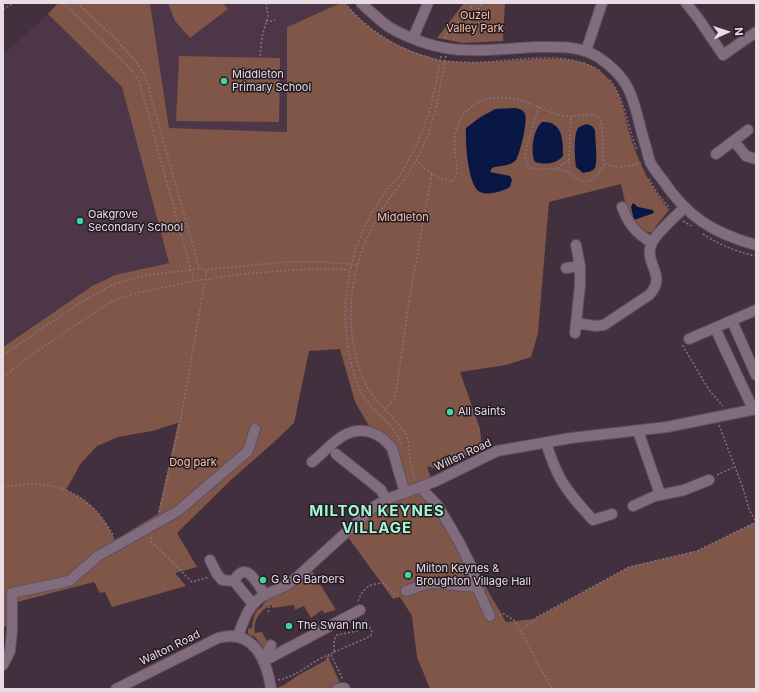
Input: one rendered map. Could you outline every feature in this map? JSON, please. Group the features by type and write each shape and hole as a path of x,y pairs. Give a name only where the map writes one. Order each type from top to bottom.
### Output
{"street":[{"path":"361,3 389,27 413,38 446,48 466,50 556,46 574,48 597,56 614,69 626,82 633,99 646,163 674,197 696,218 721,233 756,245"},
{"path":"413,38 428,3"},
{"path":"586,51 602,3"},
{"path":"686,3 723,55 755,36"},
{"path":"716,154 748,130"},
{"path":"734,141 746,156 756,159"},
{"path":"622,206 627,221 633,229 640,236 652,243"},
{"path":"576,245 580,266 580,285 576,328 604,325 649,295 654,290 657,278 649,252 652,243 684,208"},
{"path":"566,268 580,266"},
{"path":"689,339 756,310"},
{"path":"732,321 756,375"},
{"path":"715,328 754,409"},
{"name":"Willen Road","path":"238,636 244,619 252,604 265,595 294,580 370,510 386,500 436,481 491,453 571,438 666,427 754,409"},
{"path":"3,665 10,651 12,631 12,593 69,581 98,556 178,511 248,450 256,429"},
{"path":"312,462 339,437 358,431 375,434 388,443 392,448 405,493"},
{"path":"638,431 660,494"},
{"path":"546,443 560,479 593,520 612,514"},
{"path":"336,454 380,490 386,500"},
{"path":"633,506 660,494 684,490 709,480"},
{"path":"420,487 438,506 451,527 469,561 477,587 490,616"},
{"path":"210,560 216,574 222,580 234,581 252,604"},
{"path":"234,581 238,574 244,572 249,573 255,579 265,595"},
{"path":"406,591 432,583 477,587"},
{"path":"263,659 361,612"},
{"name":"Walton Road","path":"116,689 218,638 229,635 238,636"},
{"path":"238,636 248,641 263,659 267,669 270,689"},
{"path":"263,659 268,653 271,645"}],"path":[{"path":"3,9 14,3"},
{"path":"63,3 129,67 139,81 194,281"},
{"path":"77,3 138,63 145,75 199,268"},
{"path":"260,56 262,37 268,16 266,3"},
{"path":"345,3 358,18 383,37 413,52 440,60 479,62 524,59 564,59 583,62 602,72"},
{"path":"446,48 445,38 451,27 467,14 474,3"},
{"path":"402,451 398,436 394,430 368,404 357,382 352,365 346,333 345,310 349,270 360,236 380,199 409,161 427,120 438,76 440,60 456,34 472,19 482,3"},
{"path":"266,21 275,20"},
{"path":"420,487 413,475 407,438 399,425 372,396 363,379 353,342 351,316 353,290 360,253 386,202 405,179 429,132 436,110 445,61"},
{"path":"606,76 618,91 638,155"},
{"path":"416,159 422,166 432,173 446,180 451,181 455,179 457,169 454,136 456,129 466,111 482,100 511,97 539,107 560,115 592,115 597,116 600,119 602,123 602,151 605,163 601,171 592,180 582,181 570,173 557,169 542,170 530,168 527,164 525,152 539,107"},
{"path":"570,173 569,160 571,116"},
{"path":"640,159 646,163"},
{"path":"557,169 569,160"},
{"path":"605,163 612,167 618,167 646,163"},
{"path":"385,409 395,400 409,302 432,173"},
{"path":"648,176 658,194 676,215 696,229"},
{"path":"702,233 723,246 744,254 756,256"},
{"path":"3,355 83,301 114,284 147,275 199,268 207,270 288,262 357,265"},
{"path":"3,377 52,341 114,300 138,293 194,281 243,274 306,269 349,270"},
{"path":"207,270 180,423 159,514 150,526 151,541 192,582 216,574"},
{"path":"689,339 683,346 709,390 730,414"},
{"path":"521,631 537,617 629,567 697,551 756,522 749,509 743,488 716,417"},
{"path":"709,480 734,467"},
{"path":"3,487 18,484 35,484 57,487 71,492 81,498 97,512 110,530 117,546"},
{"path":"334,652 371,636 372,632 361,612"},
{"path":"490,616 504,614 516,621 552,689"},
{"path":"330,654 343,679 342,689"}],"shaded area":[{"name":"Middleton Primary School","path":"150,3 339,4 287,27 287,132 169,128"},
{"name":"Oakgrove Secondary School","path":"48,14 122,87 169,263 115,275 90,287 3,346 3,55"}],"green space":[{"name":"Middleton","path":"58,3 150,3 169,128 287,132 287,27 341,3 345,3 362,21 382,36 404,48 440,60 479,62 552,59 585,63 600,71 613,85 617,92 621,100 633,145 641,165 656,193 669,210 656,226 653,233 638,227 633,221 627,208 621,184 549,202 538,333 531,357 506,365 460,372 480,429 482,448 438,469 427,466 431,479 407,489 397,455 372,431 355,402 340,349 309,351 294,423 232,479 177,533 197,567 175,573 186,586 112,607 105,592 100,593 94,582 17,602 18,624 3,627 3,347 92,286 115,275 169,263 122,87 48,14","holes":["178,423 158,514 131,530 116,543 110,530 98,513 88,503 66,490 81,463 97,446 118,437 152,431"]},
{"path":"168,3 223,3 228,9 190,38 175,21"},
{"name":"Ouzel Valley Park","path":"464,3 505,3 503,41 463,43 437,38"},
{"path":"179,56 280,58 279,122 176,121"},
{"path":"420,487 440,508 506,622 534,619 629,567 697,551 756,522 756,689 430,689 417,657 412,616 400,597 393,599 345,533 380,503"},
{"path":"310,568 336,610 324,613 322,610 311,618 304,606 294,610 294,605 273,608 271,605 267,607 258,616 254,629 255,633 262,632 269,645 264,649 255,637 248,634 248,629 252,628 254,616 268,597"},
{"path":"329,655 329,659 340,683 328,689 277,689 326,660 327,656"}],"water":[{"path":"515,108 523,111 526,118 518,157 514,162 508,165 492,168 490,172 510,176 512,180 510,187 492,193 480,192 476,188 470,173 466,143 466,128 479,118 495,109"},
{"path":"542,122 549,123 558,128 562,138 563,156 557,161 550,163 535,162 533,157 533,141 536,130"},
{"path":"587,124 592,126 595,130 596,165 594,169 583,173 576,167 575,142 578,128"},
{"path":"633,203 638,207 653,210 654,213 634,220 631,207"}],"place":[{"name":"Middleton Primary School","path":"224,81"},
{"name":"Oakgrove Secondary School","path":"80,221"},
{"name":"All Saints","path":"450,412"},
{"name":"Milton Keynes & Broughton Village Hall","path":"408,575"},
{"name":"G & G Barbers","path":"263,580"},
{"name":"The Swan Inn","path":"289,626"}],"district":[{"name":"MILTON KEYNES VILLAGE","path":"377,520"}],"park label":[{"name":"Dog park","path":"193,463"}]}
